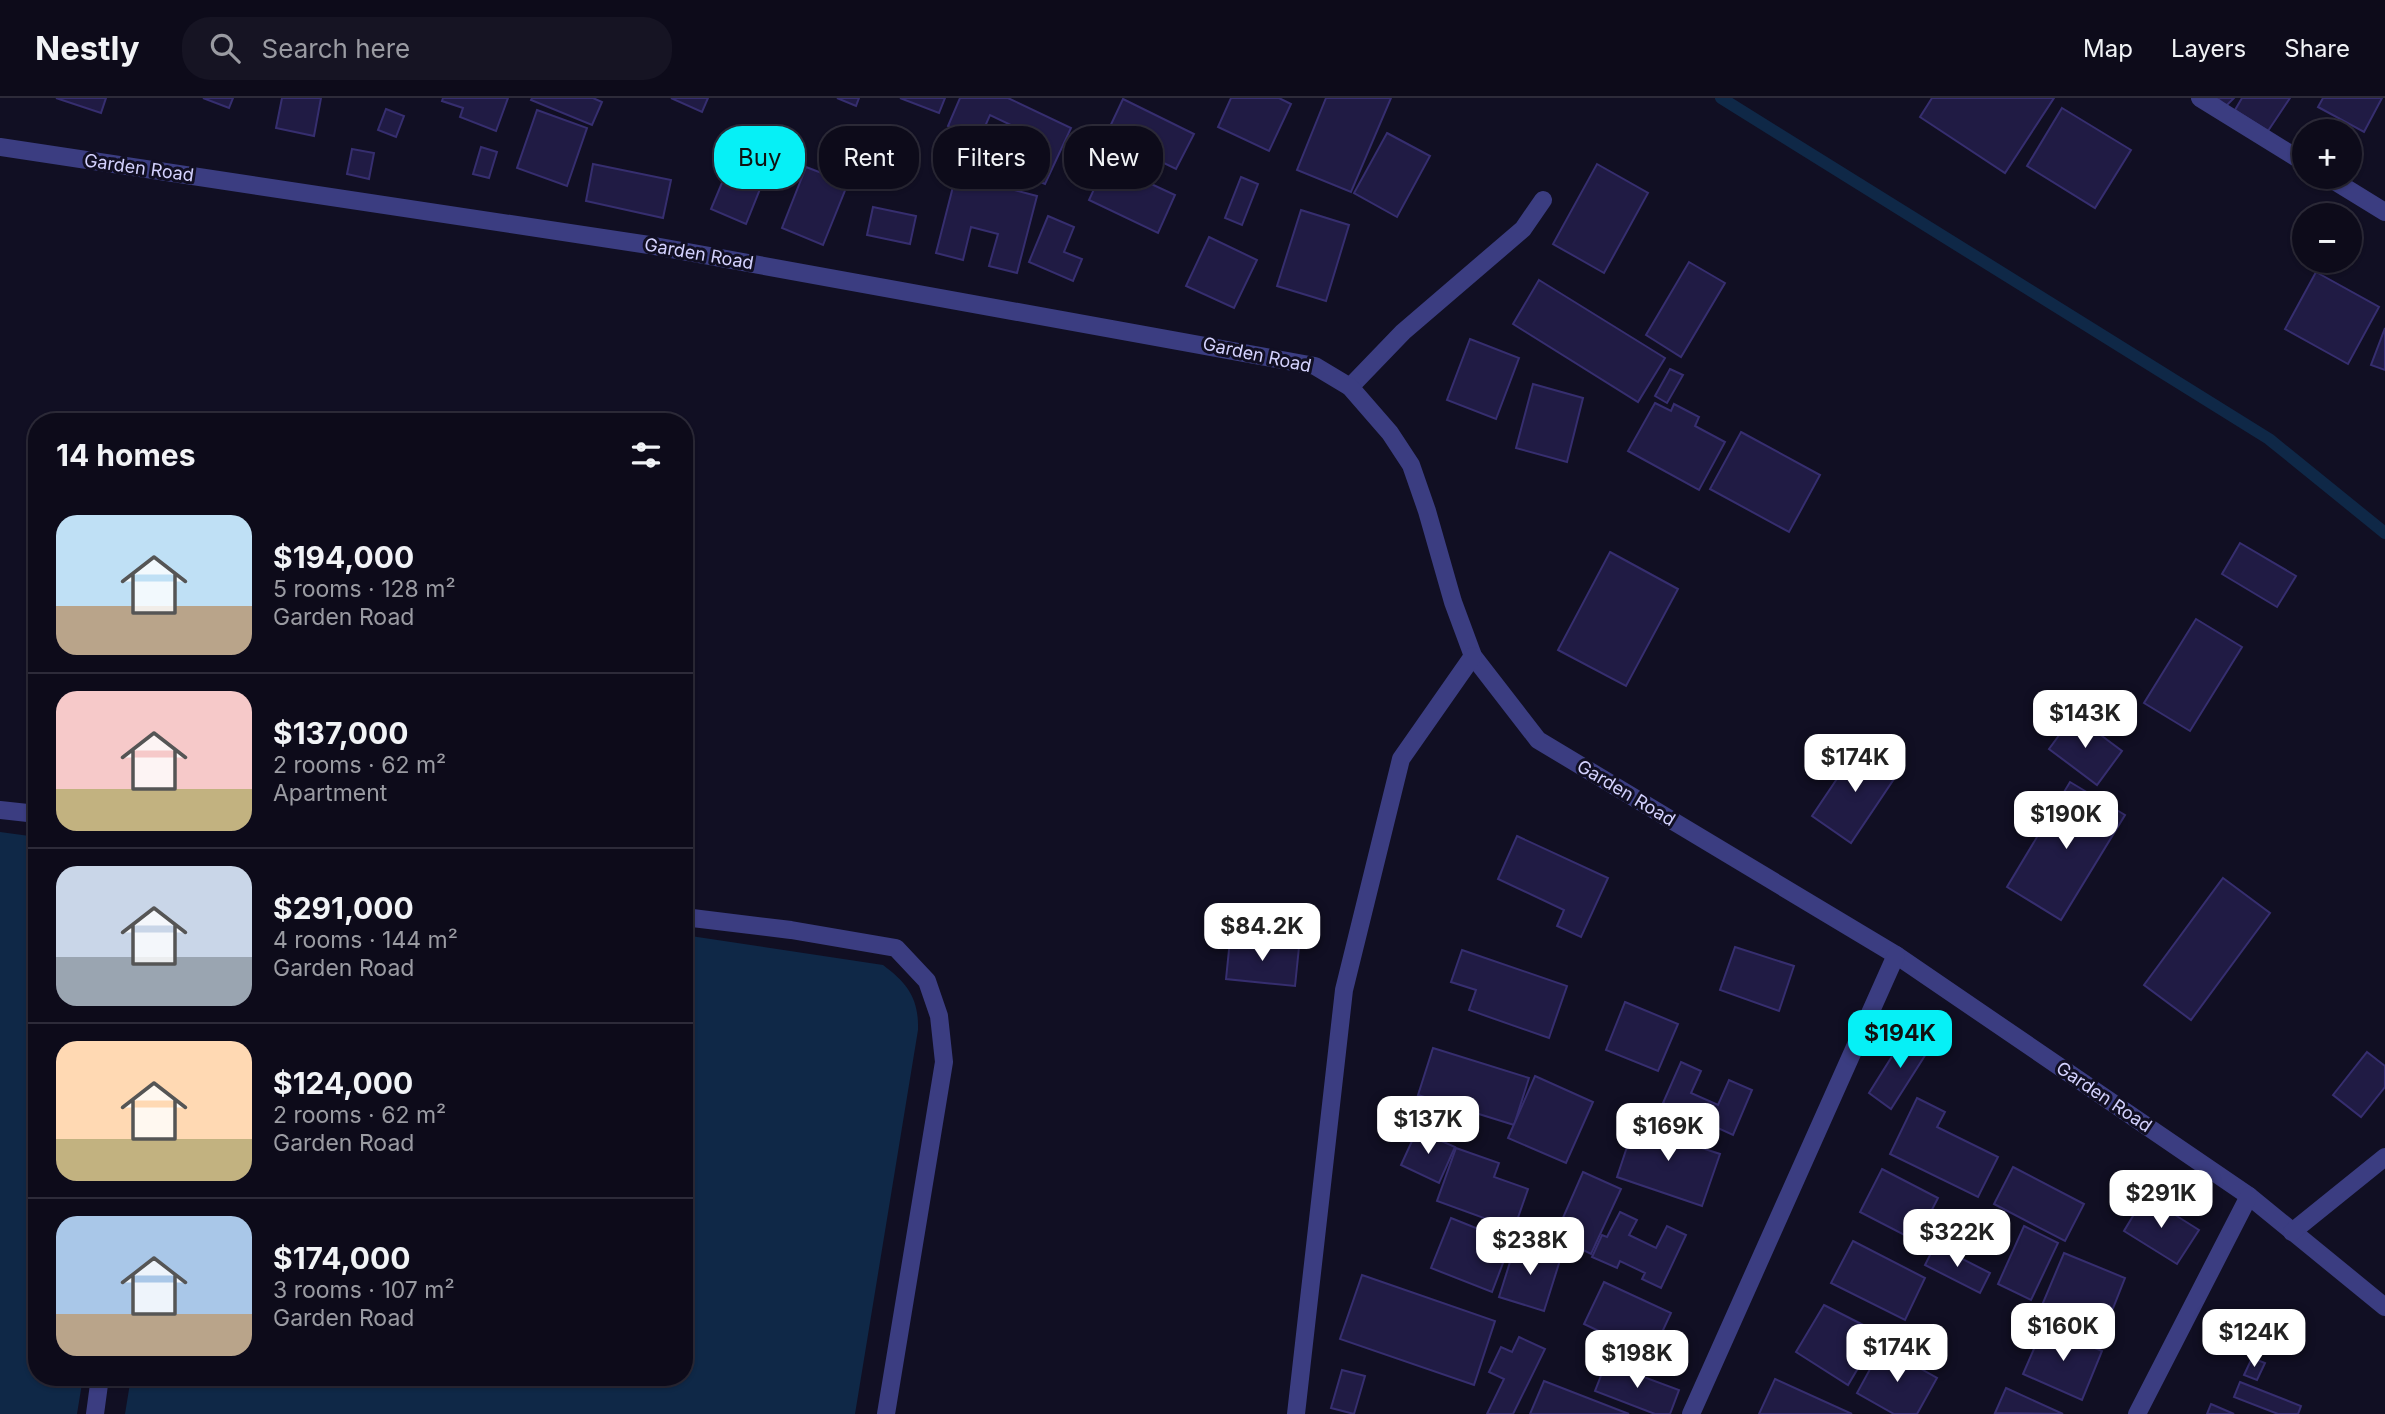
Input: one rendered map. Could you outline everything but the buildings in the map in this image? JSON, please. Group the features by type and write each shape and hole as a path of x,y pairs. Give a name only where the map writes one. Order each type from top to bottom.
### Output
{"street":[{"path":"2200,98 2292,155"},
{"name":"Garden Road","path":"0,147 676,250 1245,351 1315,366 1350,387 1390,433 1411,465 1427,510 1453,602 1473,656 1538,740 1896,955 2249,1196 2385,1307"},
{"path":"2348,189 2385,212"},
{"path":"1350,387 1403,332 1523,229 1543,200"},
{"path":"1296,1414 1344,990 1401,759 1473,656"},
{"path":"0,810 28,813"},
{"path":"693,918 791,930 895,948 927,981 939,1016 944,1062 886,1414"},
{"path":"1691,1414 1896,955"},
{"path":"2292,1232 2385,1157"},
{"path":"2137,1414 2249,1196"},
{"path":"95,1414 99,1386"}],"water":[{"path":"0,832 28,836 28,1386 82,1386 77,1414 0,1414"},
{"path":"693,936 883,965 899,978 910,992 916,1009 918,1030 855,1414 125,1414 130,1386 693,1386"}],"waterway":[{"path":"1721,98 2269,439 2385,533"}]}
